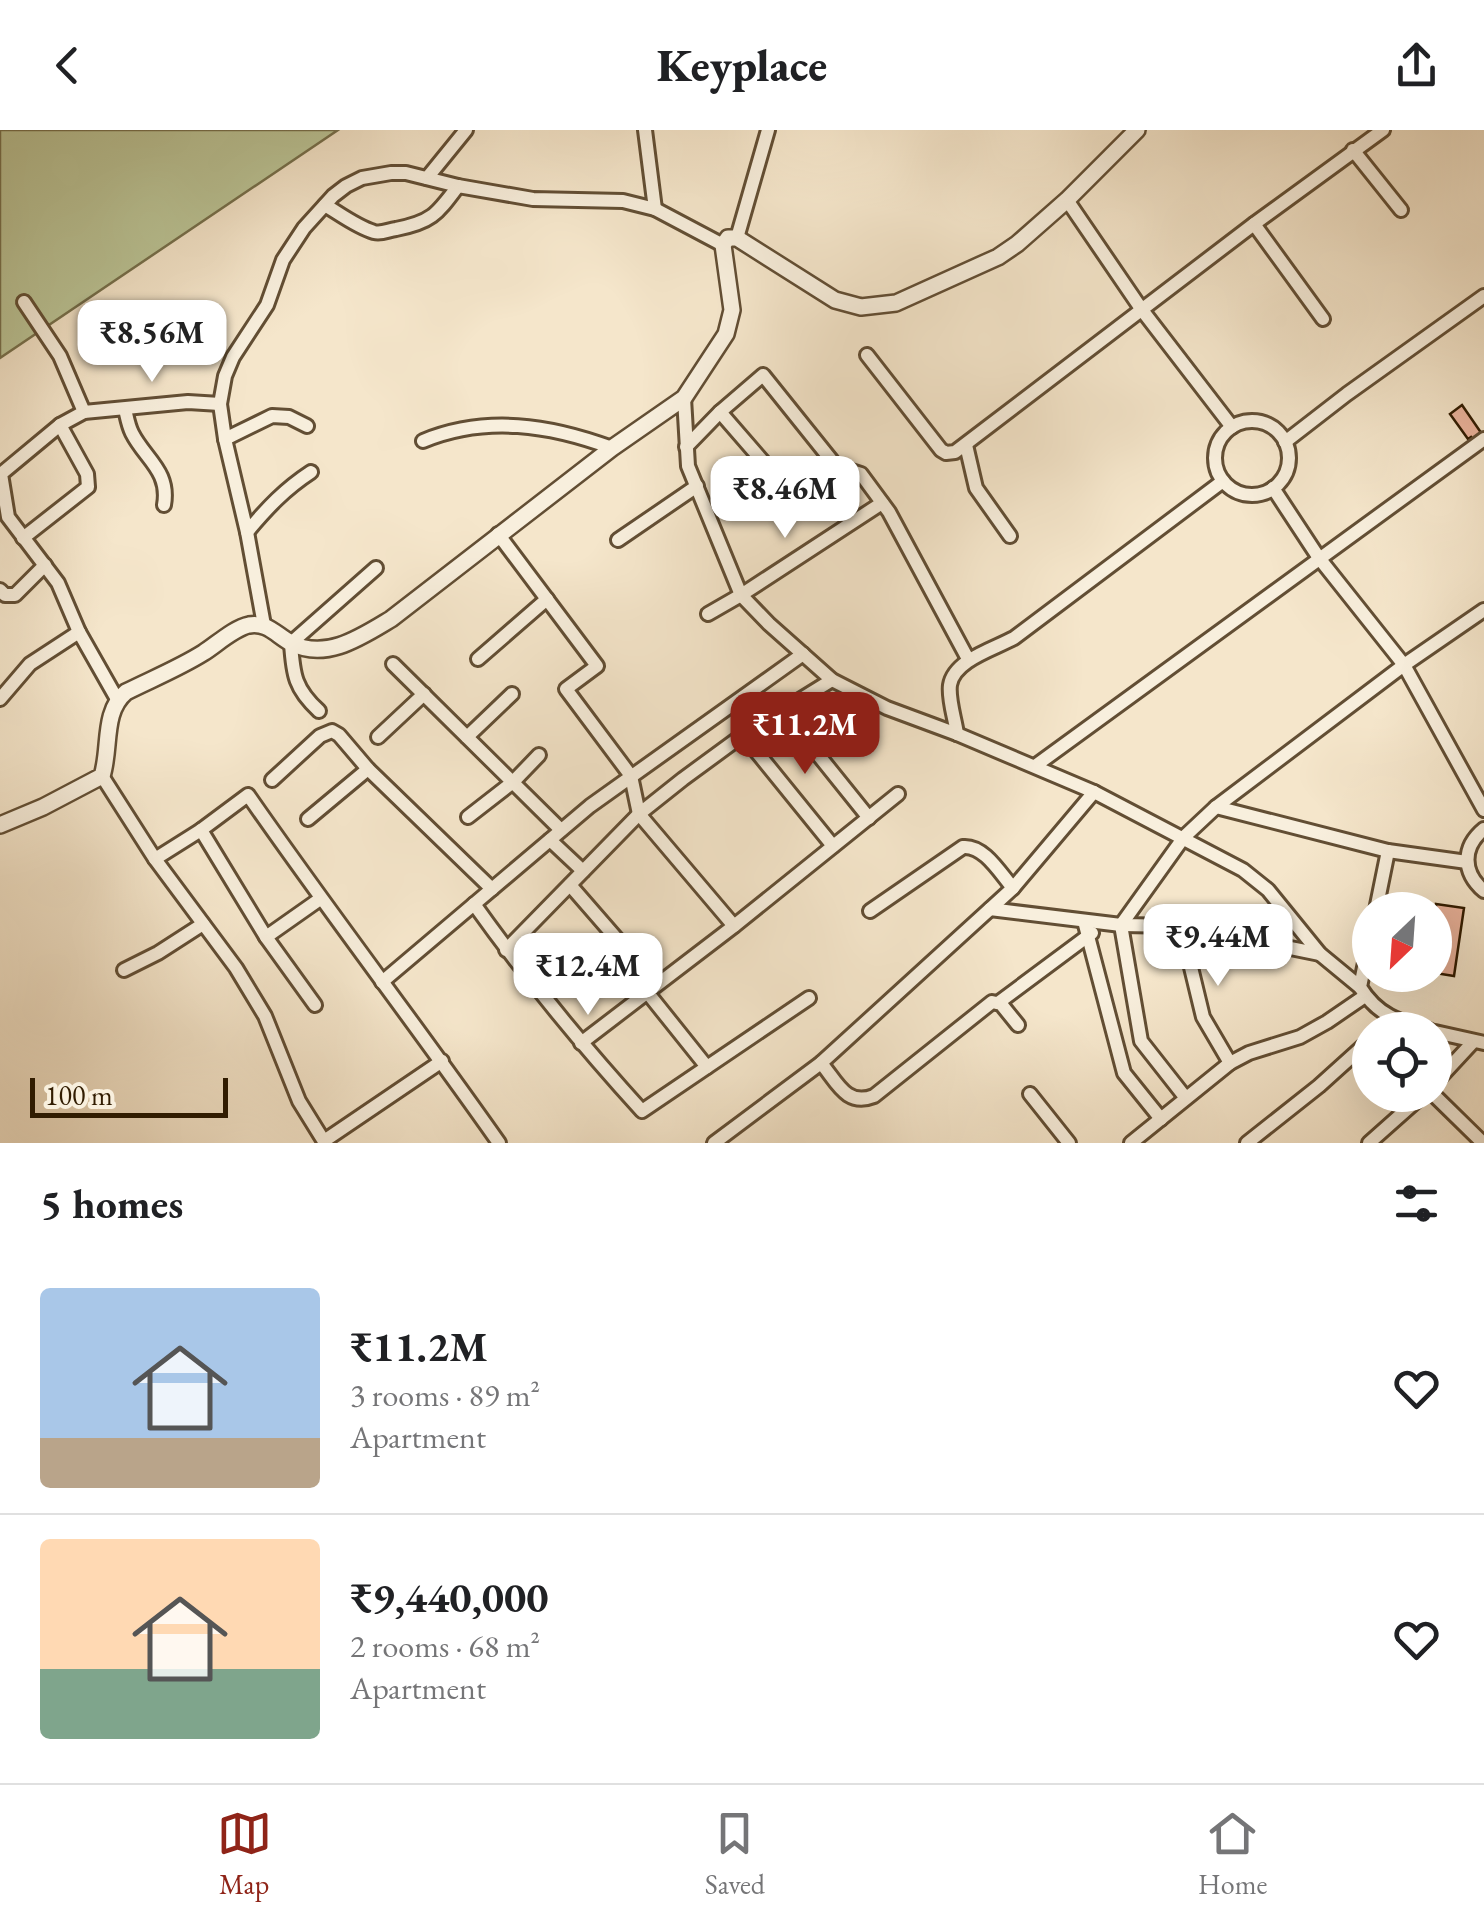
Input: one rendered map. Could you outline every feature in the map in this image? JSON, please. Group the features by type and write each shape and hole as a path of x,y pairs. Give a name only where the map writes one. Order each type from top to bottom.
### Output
{"street":[{"path":"427,178 466,130"},
{"path":"644,130 655,209"},
{"path":"0,824 102,776 112,712 117,699 126,692 199,655 246,625 264,625 291,643 315,651 361,638 684,398 726,334 732,310 730,242 768,130"},
{"path":"264,625 225,439 220,404 225,376 233,356 267,305 294,242 346,186 391,172 533,198 623,201 655,209 730,242 835,300 862,307 896,303 998,257 1066,200 1137,130"},
{"path":"867,355 942,450 954,452 1383,130"},
{"path":"1353,150 1401,210"},
{"path":"325,205 370,231 384,232 427,220 458,186"},
{"path":"1066,200 1142,310 1232,427"},
{"path":"1254,224 1323,319"},
{"path":"1285,442 1484,296"},
{"path":"24,302 60,356 84,412"},
{"path":"686,447 764,375 836,466 861,474 882,502 968,658"},
{"path":"684,398 688,466 741,595 832,680 886,708 1094,792 1244,870 1268,890 1320,954 1352,983"},
{"path":"117,699 79,632 58,583 8,517 0,475 60,424 84,412 188,402 220,404"},
{"path":"125,409 133,434 164,483 164,505"},
{"path":"720,412 798,502"},
{"path":"225,439 272,416 289,417 307,426"},
{"path":"1244,422 1268,425 1285,442 1286,472 1274,488 1264,493 1241,493 1223,481 1215,458 1223,435 1232,427 1244,422"},
{"path":"23,538 88,487 88,474 60,424"},
{"path":"422,442 439,434 512,425 560,431 612,448"},
{"path":"1035,766 1484,439"},
{"path":"966,444 976,488 1010,536"},
{"path":"247,532 275,498 312,472"},
{"path":"957,734 950,686 968,658 1014,638 1223,481"},
{"path":"618,540 696,486"},
{"path":"1274,488 1319,558 1404,665 1484,810"},
{"path":"708,614 882,502"},
{"path":"498,534 597,666 566,689 631,776 640,814 734,926"},
{"path":"0,590 5,595 15,595 45,565"},
{"path":"291,643 376,568"},
{"path":"478,659 547,599"},
{"path":"1185,1097 1142,1041 1121,924 1184,837 1216,806 1484,610"},
{"path":"0,699 30,664 79,632"},
{"path":"291,643 292,666 302,695 319,711"},
{"path":"382,982 590,806 803,654"},
{"path":"393,664 561,830"},
{"path":"506,950 640,814 743,734 832,680"},
{"path":"378,736 424,694"},
{"path":"467,737 512,694"},
{"path":"782,711 869,818"},
{"path":"272,780 326,732 332,731 492,888"},
{"path":"743,734 833,846"},
{"path":"468,817 513,782 539,755"},
{"path":"308,818 368,769"},
{"path":"102,776 155,858 236,968 265,1016 298,1101 324,1142 442,1061"},
{"path":"714,1143 821,1063 1013,888 1094,792"},
{"path":"581,1043 898,794"},
{"path":"155,858 248,795 320,900 500,1143"},
{"path":"1216,806 1388,851 1467,862"},
{"path":"1484,829 1473,839 1467,862 1474,882 1484,891"},
{"path":"201,830 266,937 315,1005"},
{"path":"550,840 583,872"},
{"path":"870,910 963,847 981,851 1013,888"},
{"path":"1380,892 1388,851"},
{"path":"570,885 707,1067"},
{"path":"266,937 320,900"},
{"path":"474,904 581,1043 642,1111 809,998"},
{"path":"990,909 1105,923 1180,926 1320,954"},
{"path":"1084,920 1124,1073 1161,1119"},
{"path":"998,1003 1105,923"},
{"path":"124,970 158,954 203,924"},
{"path":"1180,926 1203,1017 1230,1062"},
{"path":"1131,1143 1230,1062 1300,1037 1327,1022 1362,992 1376,1012"},
{"path":"821,1063 849,1097 864,1100 992,1002 1005,1007 1018,1025"},
{"path":"1452,1036 1479,1043"},
{"path":"1452,1068 1479,1043"},
{"path":"1247,1143 1352,1056"},
{"path":"1030,1094 1070,1143"},
{"path":"1370,1143 1405,1112"},
{"path":"1451,1112 1483,1143"}],"green space":[{"path":"0,130 338,130 0,358"}],"building":[{"path":"1462,405 1484,437 1475,443 1450,414"},
{"path":"1452,906 1464,908 1452,976"}]}
